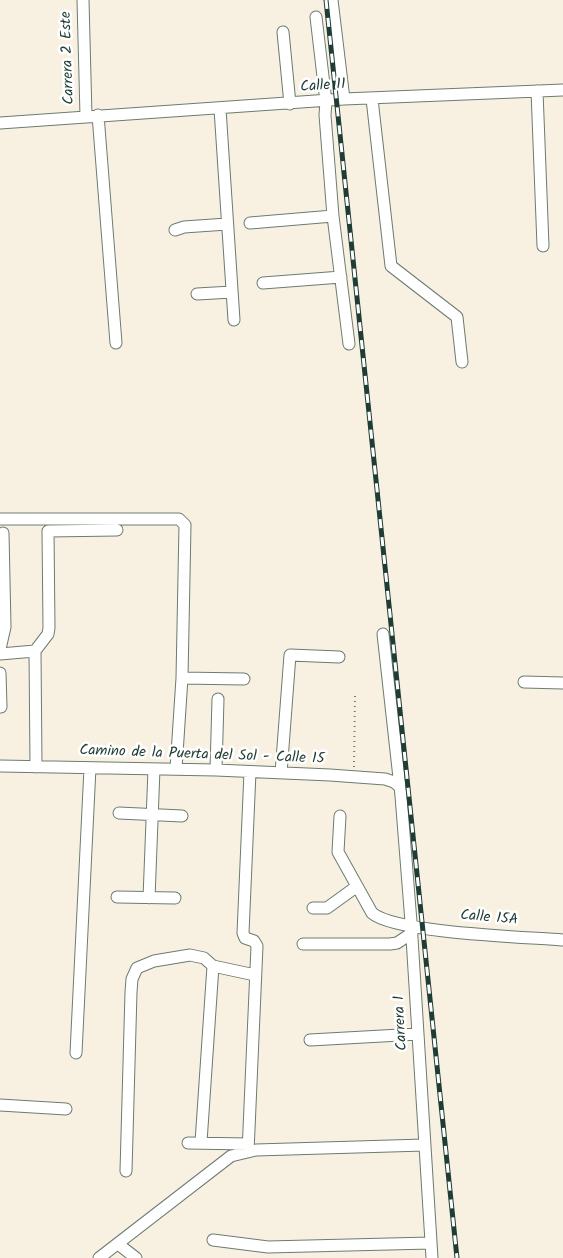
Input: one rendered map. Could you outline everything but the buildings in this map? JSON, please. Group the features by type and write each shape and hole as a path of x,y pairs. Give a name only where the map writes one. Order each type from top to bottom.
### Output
{"street":[{"name":"Carrera 2 Este","path":"83,0 92,115 116,343"},
{"path":"332,0 344,99"},
{"path":"316,17 326,102 325,115 334,216 349,344"},
{"path":"283,32 290,104"},
{"name":"Calle 11","path":"0,122 92,115 220,110 344,99 563,90"},
{"path":"537,91 543,246"},
{"path":"372,99 391,266 457,317 462,362"},
{"path":"220,110 234,320"},
{"path":"250,223 334,216"},
{"path":"175,230 184,227 227,224"},
{"path":"263,283 341,277"},
{"path":"198,294 232,292"},
{"path":"0,519 179,519 183,521 185,525 182,678 176,770"},
{"path":"36,763 35,651 48,634 49,628 48,531 117,530"},
{"path":"0,649 5,627 3,533"},
{"name":"Carrera 1","path":"383,634 400,788 412,930 432,1258"},
{"path":"0,654 35,651"},
{"path":"281,773 290,654 339,657"},
{"path":"0,673 2,706"},
{"path":"182,678 244,679"},
{"path":"524,682 563,683"},
{"path":"216,770 218,699"},
{"name":"Camino de la Puerta del Sol - Calle 15","path":"0,766 36,763 90,768 216,770 354,776 385,778 394,782 400,788"},
{"path":"76,1053 90,768"},
{"path":"149,898 154,769"},
{"path":"248,1148 256,943 245,938 243,933 250,772"},
{"path":"119,813 182,816"},
{"name":"Calle 15A","path":"340,816 338,852 356,888 372,913 379,920 412,930 563,940"},
{"path":"313,908 327,908 356,888"},
{"path":"116,898 175,898"},
{"path":"302,944 390,944 397,943 412,930"},
{"path":"126,1171 132,979 137,968 154,961 190,955 204,958 213,966 255,975"},
{"path":"201,1142 213,966"},
{"path":"310,1040 418,1034"},
{"path":"0,1105 66,1109"},
{"path":"188,1143 201,1142 256,1150 424,1145"},
{"path":"99,1258 231,1156 248,1148"},
{"path":"213,1240 268,1246 430,1243"},
{"path":"118,1244 136,1258"}],"path":[{"path":"354,776 355,694"}],"railway":[{"path":"326,0 457,1258"}]}
